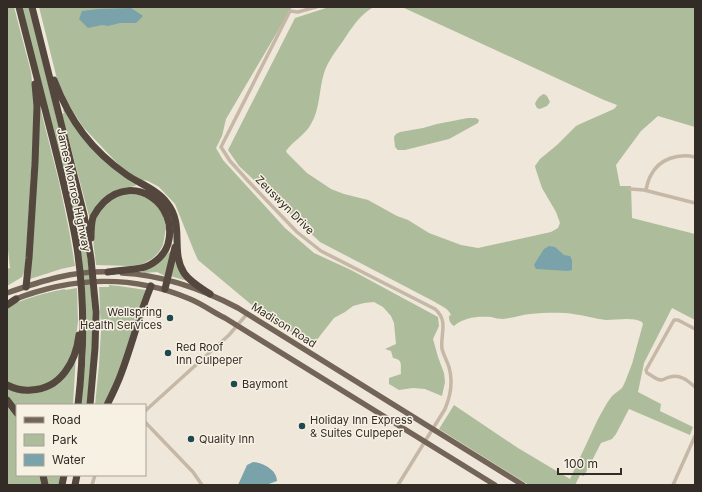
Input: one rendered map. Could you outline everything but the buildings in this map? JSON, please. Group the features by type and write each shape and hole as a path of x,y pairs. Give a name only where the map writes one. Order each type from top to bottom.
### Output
{"highway":[{"name":"James Monroe Highway","path":"19,7 70,209 77,249 82,301 82,366 78,404"},
{"name":"James Monroe Highway","path":"32,7 84,215 90,250 96,312 95,348 90,404"},
{"path":"43,51 65,105 84,136 116,167 129,177 156,192 171,207 177,228 178,255 182,268 189,279 210,294"},
{"path":"26,286 29,258 36,125 36,89 31,54"},
{"path":"90,250 94,216 101,205 111,197 121,192 132,191 144,194 159,204 167,216 170,230 170,236 164,253 155,262 144,267 108,272"},
{"path":"165,289 177,236"},
{"path":"107,404 121,375 138,320 151,286"},
{"path":"7,305 16,299"},
{"path":"7,384 25,390 41,389 53,384 63,375 77,350 82,301"},
{"path":"7,400 16,412"}],"main road":[{"name":"Madison Road","path":"7,293 62,275 94,272 132,273 181,283 210,294 247,314 523,485"},
{"path":"7,302 32,293 64,285 95,281 134,283 165,289 200,303 495,485"}],"street":[{"name":"Zeuswyn Drive","path":"316,7 298,12 290,11 221,147 239,172 297,232 313,245 435,309 441,315 444,324 442,348 451,375 451,389 448,402 432,428"},
{"path":"646,190 652,174 661,163 678,156 695,157"},
{"path":"630,189 646,190 695,203"},
{"path":"146,410 229,335 247,314"},
{"path":"695,329 675,319 646,368 648,373 657,379 662,380 670,376 680,376 695,387"},
{"path":"146,423 193,472 201,484"},
{"path":"398,485 432,428"},
{"path":"673,485 695,436"}],"green space":[{"path":"7,7 14,7 31,72 35,108 25,270 22,277 7,286 7,269 10,268 7,241"},
{"path":"22,7 29,7 79,210 90,275 92,348 87,404 81,404 86,356 85,295"},
{"path":"39,7 292,7 226,119 222,136 216,148 223,160 285,228 314,253 351,270 438,317 439,326 433,339 444,373 445,382 442,396 425,389 413,388 399,390 389,384 389,378 401,374 401,366 399,360 393,358 391,351 385,349 396,344 394,323 391,316 383,307 374,302 353,306 334,318 312,346 253,306 198,260 175,204 159,187 148,181 138,179 118,164 83,127 69,105 57,79"},
{"path":"329,7 374,7 365,13 355,24 330,60 324,73 314,118 306,131 286,151 287,153 307,173 331,189 368,200 397,216 408,220 429,233 461,245 478,248 551,232 558,228 560,223 559,220 542,188 535,166 540,159 576,126 614,109 617,105 402,7 695,7 695,127 658,116 641,131 616,165 620,186 631,186 632,218 695,234 695,320 672,308 644,363 638,392 661,404 660,411 693,427 690,435 629,409 616,434 612,439 601,443 584,476 580,475 575,485 529,485 439,429 454,405 518,448 570,479 607,403 612,396 622,388 625,382 632,364 643,324 638,320 606,320 563,313 552,313 530,314 503,319 476,317 462,321 454,326 450,321 449,316 451,315 444,307 320,242 239,166 228,150 295,18"},
{"path":"544,94 550,102 547,106 540,109 537,108 535,104 539,97"},
{"path":"39,103 59,182 75,266 30,279"},
{"path":"65,109 73,122 136,184 135,186 118,190 107,195 100,202 90,217 62,114 64,113 63,110"},
{"path":"468,118 476,118 479,120 478,123 449,139 405,150 398,150 395,147 394,137 400,132"},
{"path":"123,194 136,194 149,198 162,211 166,228 163,245 153,258 143,264 130,266 96,265 93,231 96,216 106,203"},
{"path":"169,252 172,253 165,276 157,272 144,273 142,271 154,265"},
{"path":"175,256 191,282 170,276"},
{"path":"109,285 146,290 131,339 106,404 95,404 101,331 99,287 109,287"},
{"path":"77,288 78,321 75,346 64,370 46,385 23,388 7,382 7,307 43,294"},
{"path":"76,354 73,404 16,404 16,408 7,395 7,388 46,390"},
{"path":"7,403 16,416 16,476 41,476 44,485 7,485"},
{"path":"45,476 61,476 59,485 47,485"}],"water":[{"path":"131,8 143,16 136,23 120,23 88,28 79,19 82,11"},
{"path":"549,246 555,247 564,255 570,256 572,260 572,270 536,269 534,265 535,263 544,249"},
{"path":"253,462 261,464 272,470 277,481 266,485 238,485 247,465"}],"place":[{"name":"Wellspring Health Services","path":"170,318"},
{"name":"Red Roof Inn Culpeper","path":"168,353"},
{"name":"Baymont","path":"234,384"},
{"name":"Holiday Inn Express & Suites Culpeper","path":"302,426"},
{"name":"Quality Inn","path":"191,439"}]}
